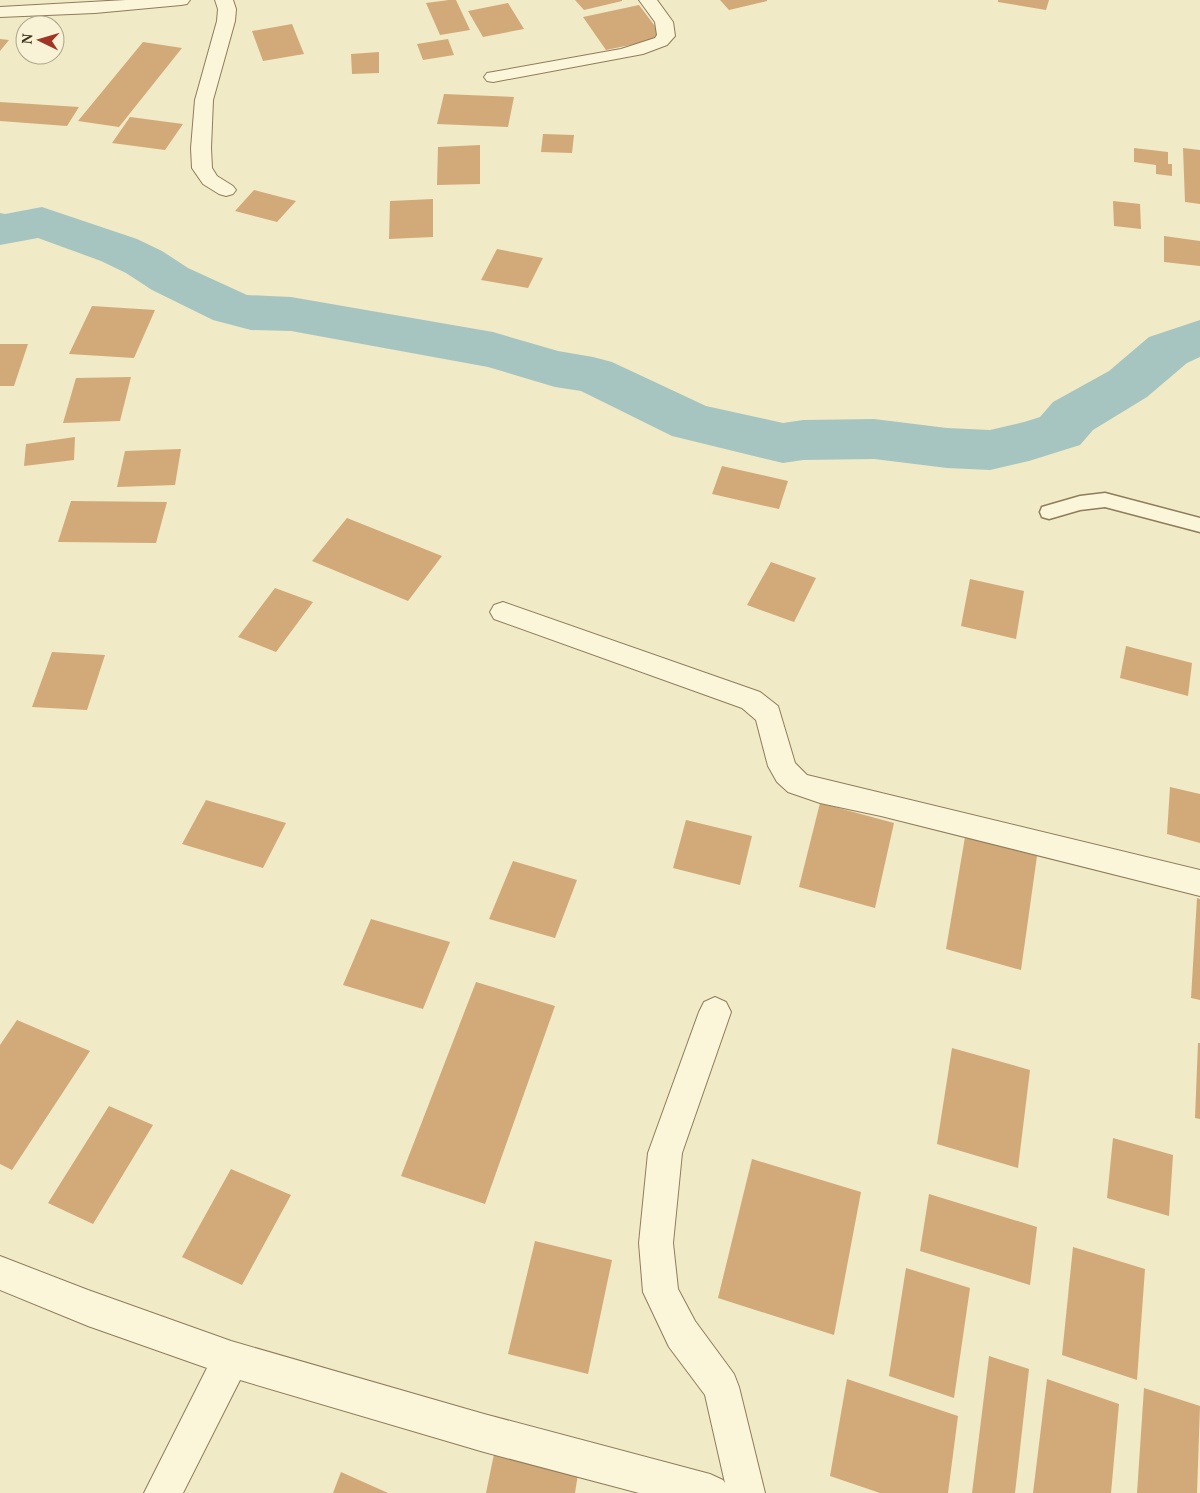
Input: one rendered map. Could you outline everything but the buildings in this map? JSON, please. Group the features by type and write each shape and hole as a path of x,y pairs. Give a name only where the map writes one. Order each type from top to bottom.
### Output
{"street":[{"path":"0,12 109,3 181,0"},
{"path":"224,0 227,9 226,21 204,100 201,148 202,168 210,180 226,190"},
{"path":"493,77 624,54 654,45 664,39 667,34 665,24 648,0"},
{"path":"503,612 751,700 768,714 782,766 786,774 798,784 820,791 881,804 1200,883"},
{"path":"715,1012 665,1153 656,1244 661,1292 682,1334 721,1387 746,1493"},
{"path":"0,1273 88,1308 231,1359 475,1430 710,1493"},
{"path":"163,1493 231,1359"}],"lane":[{"path":"1050,512 1080,503 1105,500 1200,526"}],"waterway":[{"path":"0,228 2,230 42,222 119,250 144,262 170,279 231,308 251,313 291,314 493,350 555,369 593,375 692,422 783,443 803,440 874,439 947,448 990,450 1029,441 1060,431 1073,416 1128,384 1168,350 1200,337"}]}
